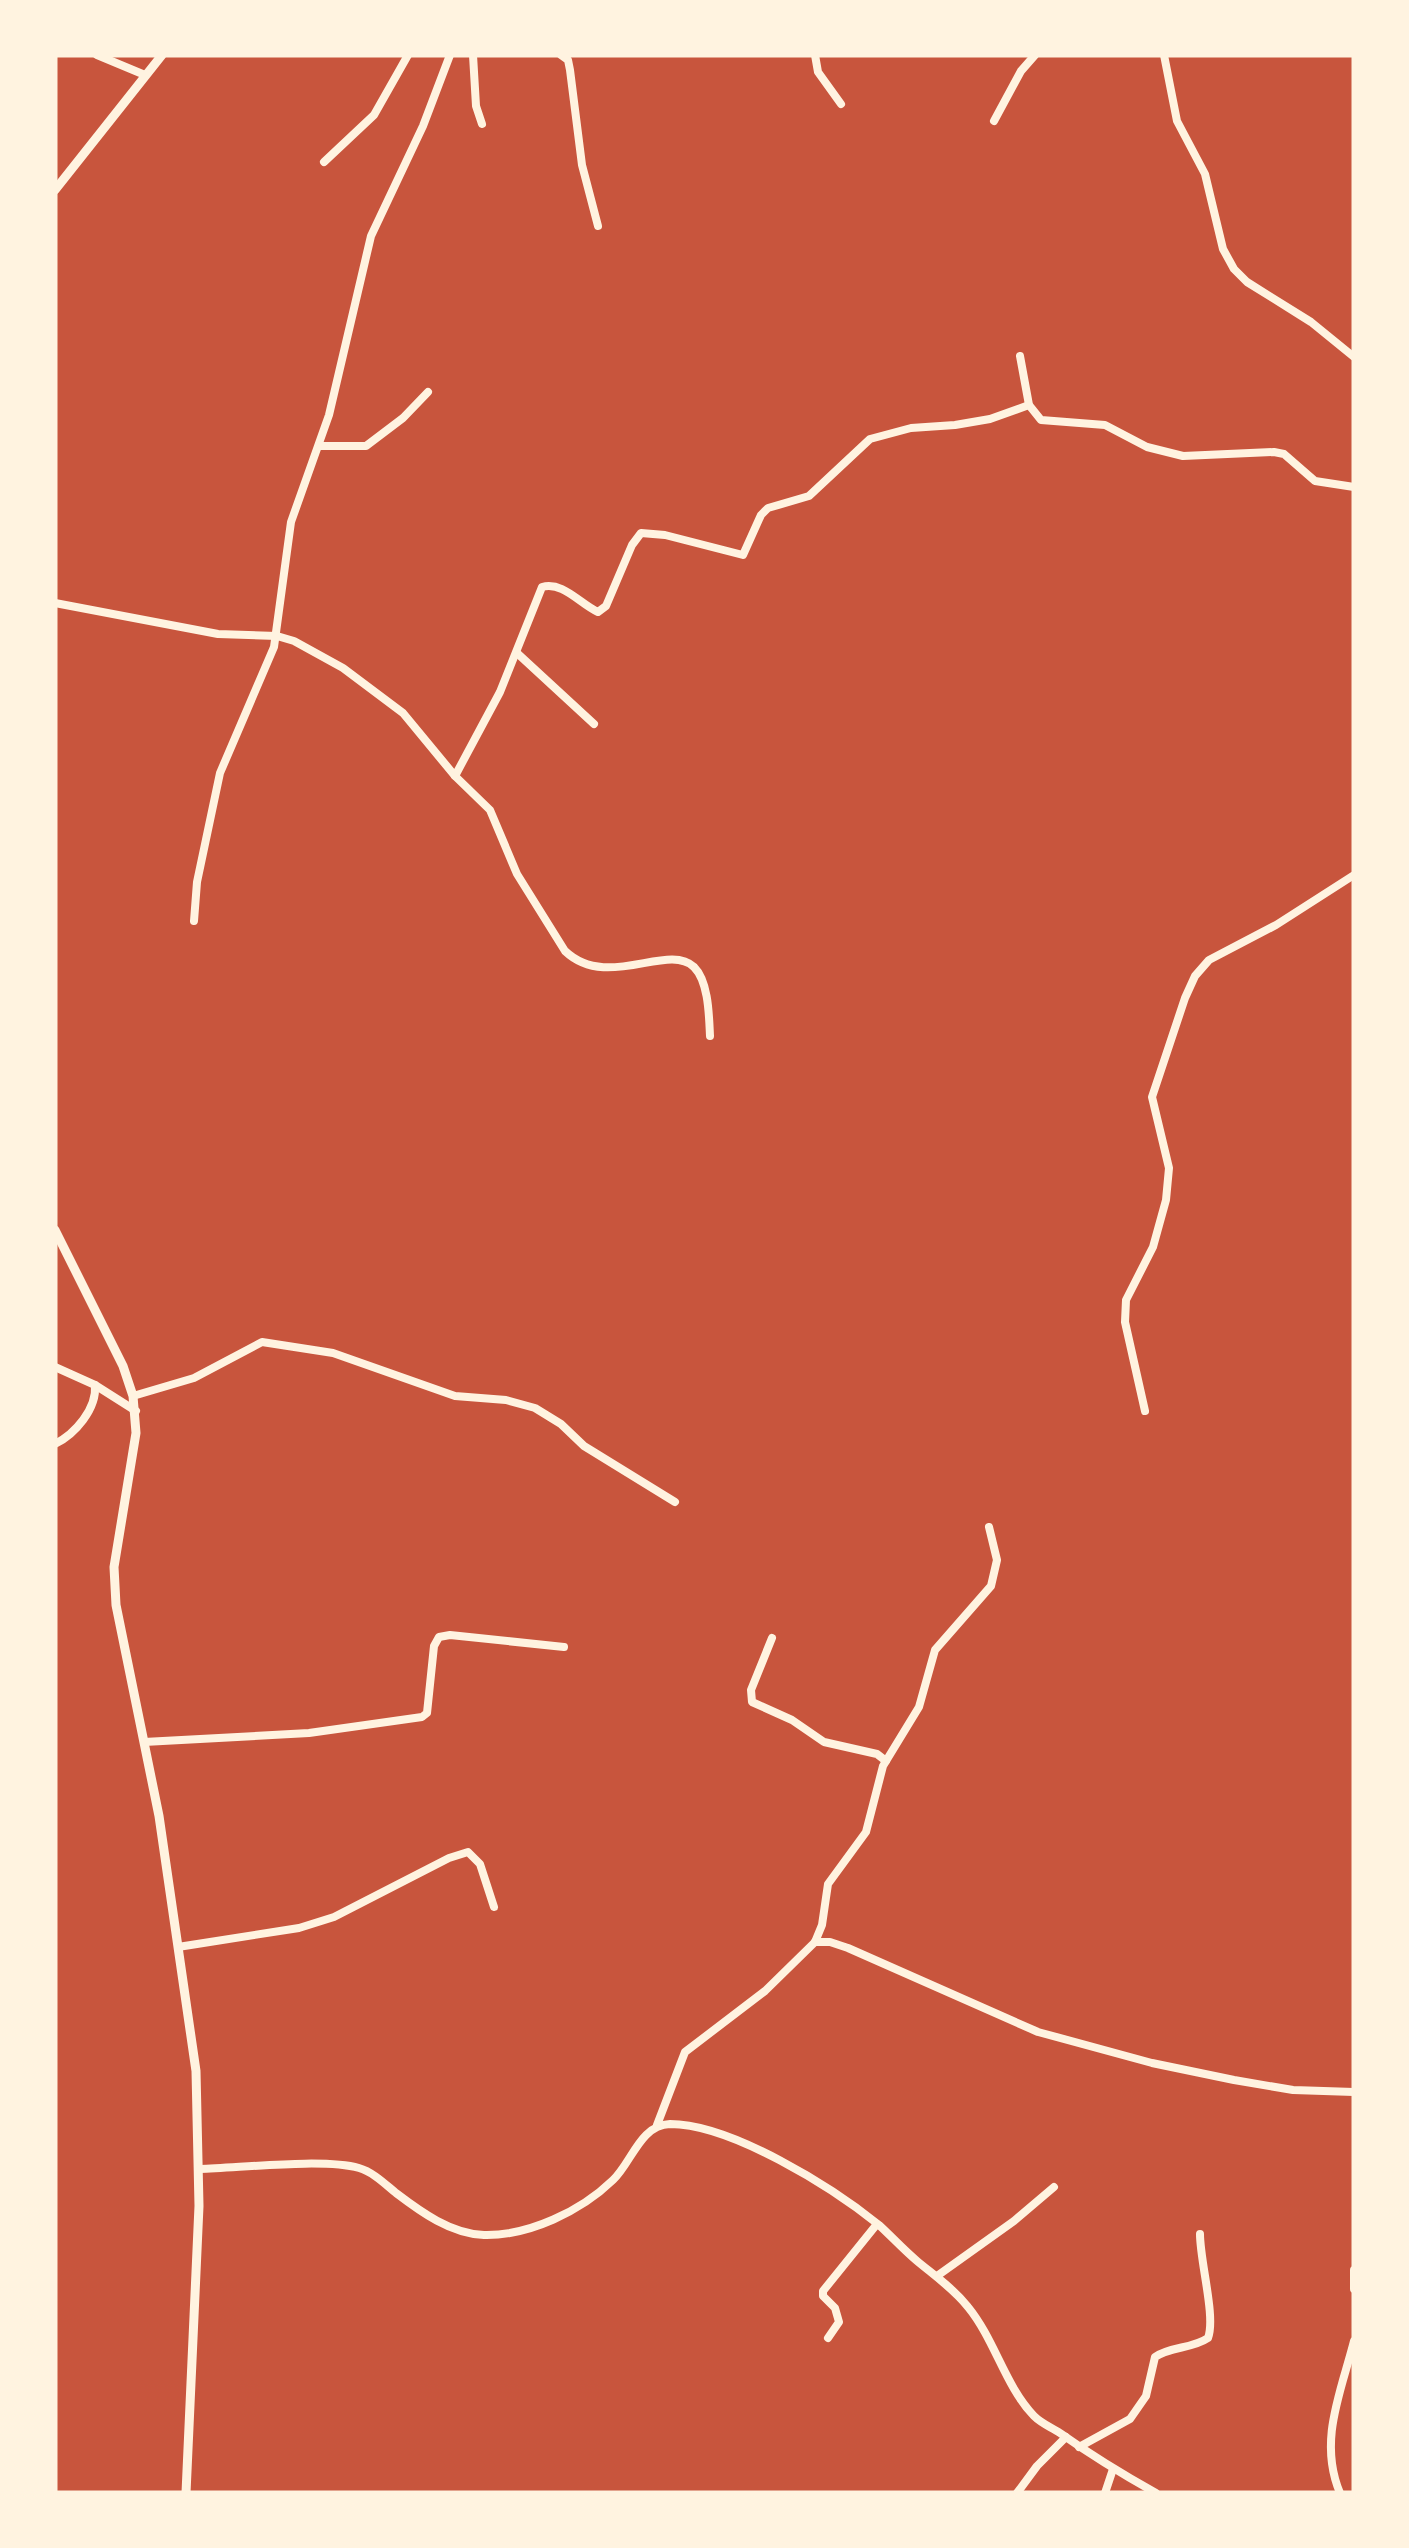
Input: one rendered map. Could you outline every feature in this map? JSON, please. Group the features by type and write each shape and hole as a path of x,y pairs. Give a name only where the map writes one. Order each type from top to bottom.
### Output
{"street":[{"path":"98,55 145,75"},
{"path":"56,185 162,55"},
{"path":"324,162 374,114 408,55"},
{"path":"194,921 197,882 220,773 277,636 291,522 320,446 371,236 423,126 450,55"},
{"path":"473,55 476,106 482,124"},
{"path":"561,55 568,60 584,178 598,226"},
{"path":"814,55 818,72 842,104"},
{"path":"994,120 1020,71 1036,55"},
{"path":"1164,55 1177,121 1205,174 1223,249 1234,269 1354,357"},
{"path":"1020,356 1029,406 1041,420 1104,425 1163,453 1212,457 1284,454 1316,480 1354,487"},
{"path":"320,446 366,446 403,418 428,392"},
{"path":"455,776 517,653 542,588 560,588 592,610 602,610 632,544 641,533 665,535 743,555 768,508 809,496 870,439 911,428 990,419 1029,406"},
{"path":"55,603 218,634 277,636 322,654 380,693 422,733 455,776 498,821 528,895 576,961 616,968 664,960 694,967 704,987 710,1036"},
{"path":"517,653 594,724"},
{"path":"1146,1411 1124,1322 1126,1300 1153,1247 1166,1200 1169,1168 1152,1097 1185,998 1194,976 1209,960 1276,925 1354,875"},
{"path":"55,1230 116,1352 136,1411 132,1466 114,1567 116,1605 170,1879 196,2070 200,2169 186,2493"},
{"path":"134,1396 194,1378 262,1342 333,1353 455,1396 520,1403 549,1414 584,1446 675,1502"},
{"path":"55,1366 136,1411"},
{"path":"55,1444 88,1414 94,1402 95,1385"},
{"path":"200,2169 335,2164 358,2168 440,2222 480,2235 539,2225 597,2194 616,2177 657,2125 685,2052 766,1990 815,1942 822,1925 828,1884 866,1832 886,1761 919,1707 935,1650 991,1586 997,1560 989,1527"},
{"path":"144,1742 309,1733 422,1718 429,1704 434,1646 439,1636 564,1646"},
{"path":"772,1638 751,1690 752,1702 792,1720 824,1742 877,1754 886,1761"},
{"path":"178,1947 316,1923 468,1852 480,1864 494,1907"},
{"path":"815,1942 848,1948 1038,2032 1234,2080 1293,2090 1354,2092"},
{"path":"657,2125 701,2129 753,2148 808,2176 877,2224 937,2276 980,2322 1026,2406 1038,2420 1156,2493"},
{"path":"937,2276 1014,2221 1054,2186"},
{"path":"828,2338 840,2322 823,2291 877,2224"},
{"path":"1078,2447 1130,2419 1146,2396 1155,2357 1208,2338 1212,2314 1203,2281 1200,2234"},
{"path":"1354,2270 1354,2289"},
{"path":"1340,2493 1332,2466 1333,2409 1354,2341"},
{"path":"1017,2493 1037,2466 1066,2438"},
{"path":"1105,2493 1113,2469"}]}
